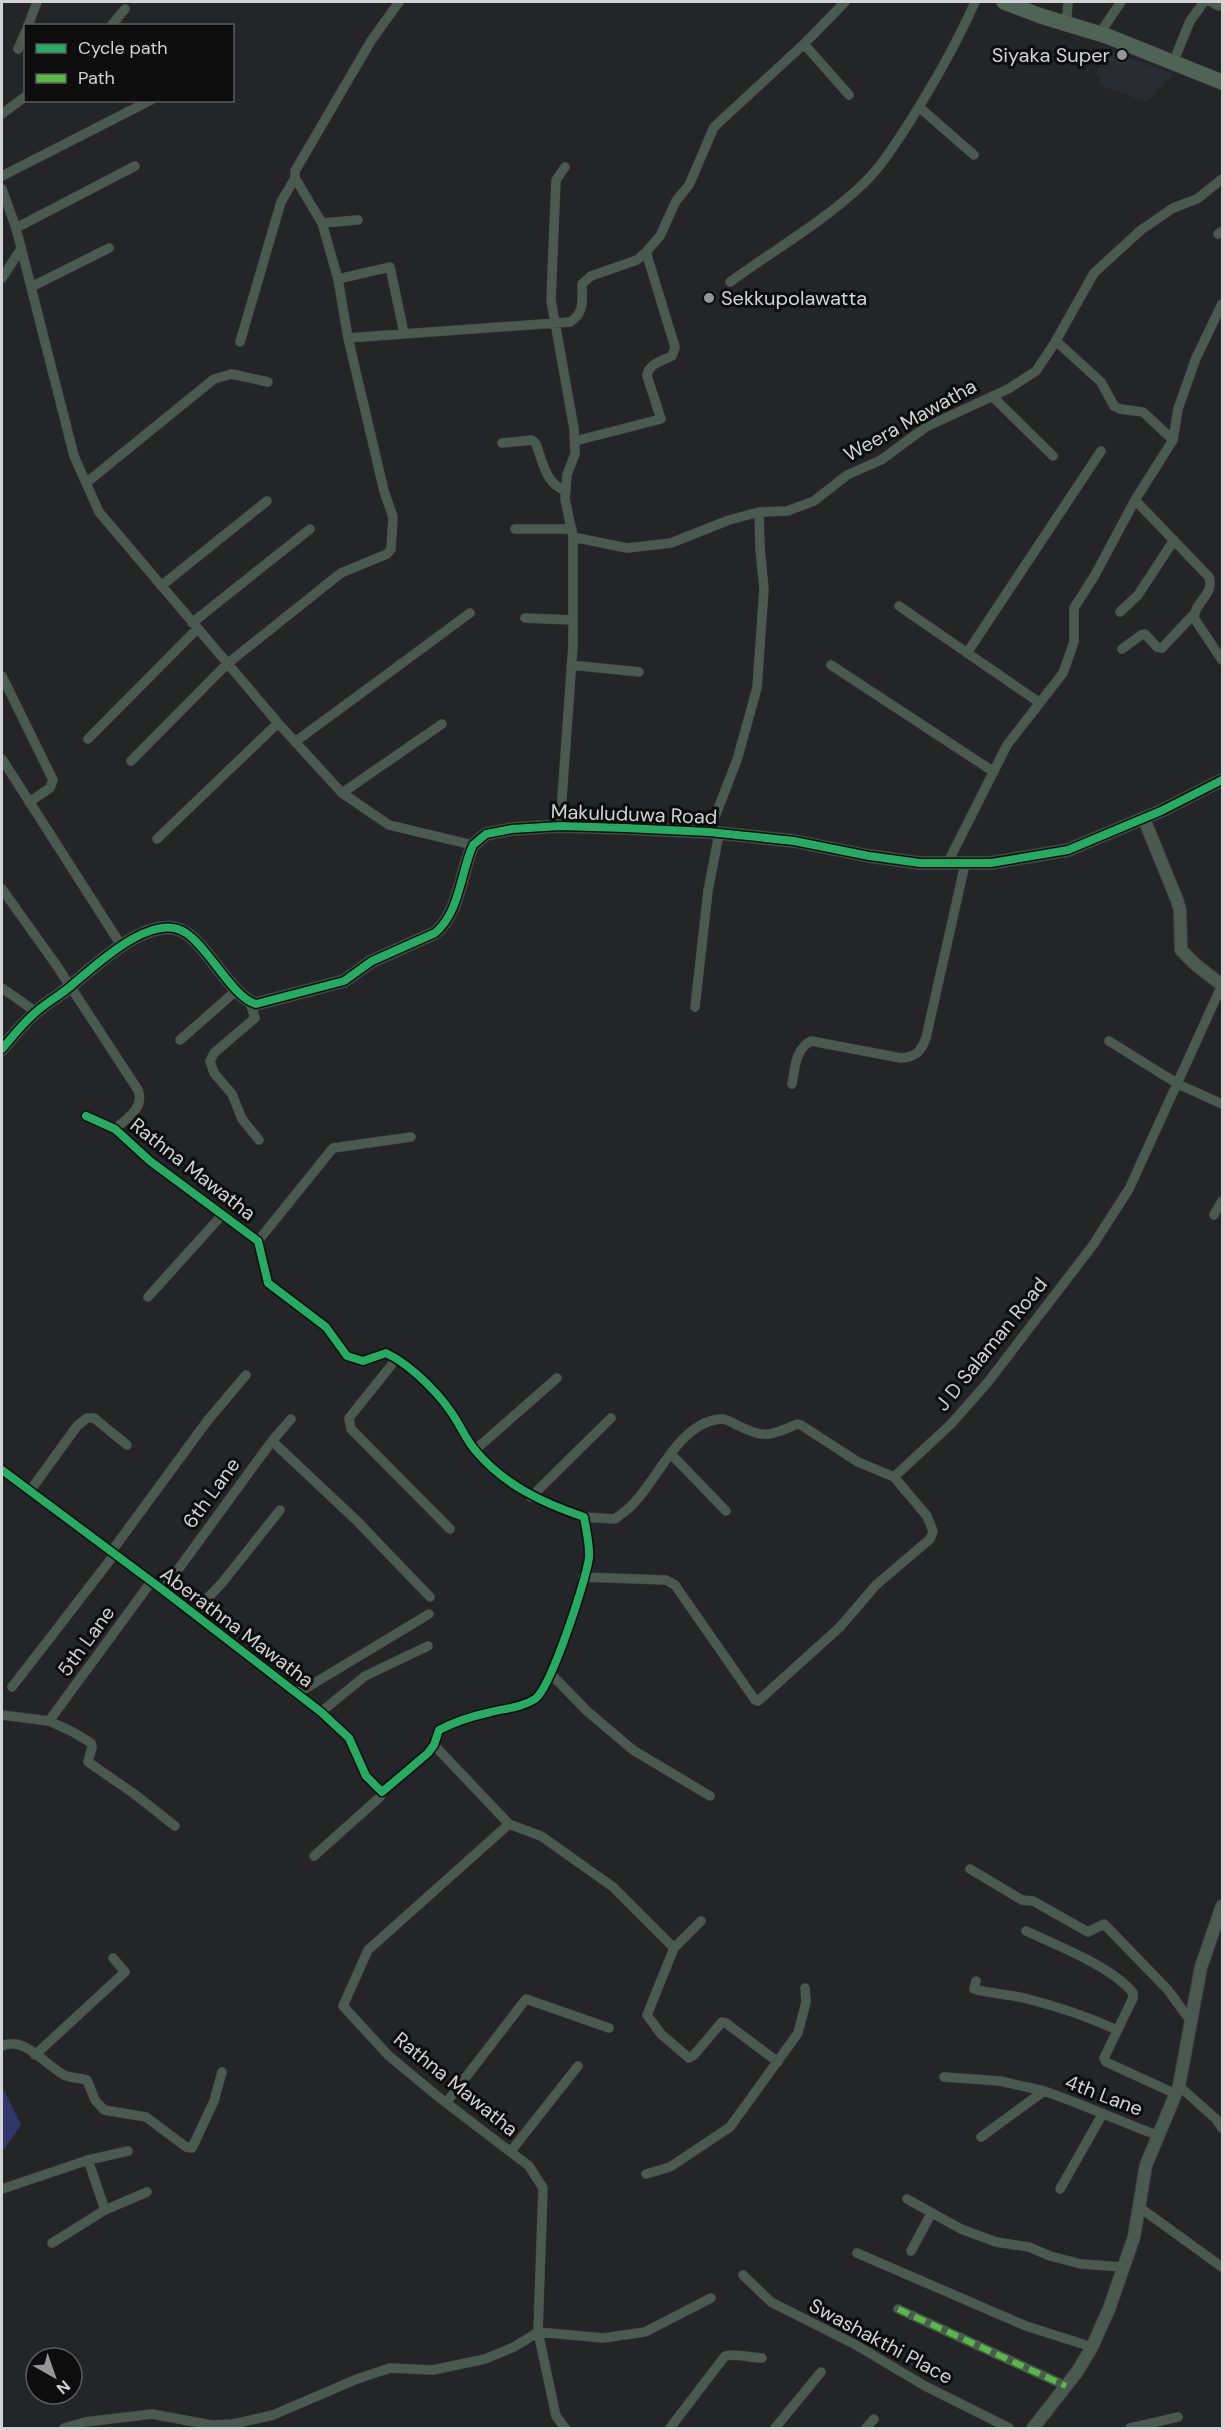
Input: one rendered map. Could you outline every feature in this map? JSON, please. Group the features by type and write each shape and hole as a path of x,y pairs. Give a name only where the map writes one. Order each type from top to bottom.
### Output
{"main road":[{"path":"1004,2 1107,36 1222,82"},
{"path":"1024,2 1068,9 1104,27 1177,53 1222,74"}],"street":[{"path":"29,24 37,2"},
{"path":"240,342 281,202 295,178 295,171 371,42 399,2"},
{"path":"348,338 570,322 578,317 582,310 582,284 591,276 637,260 660,236 676,201 690,185 714,127 804,44 845,2"},
{"path":"730,282 830,211 864,183 891,149 919,107 956,46 975,2"},
{"path":"1104,27 1121,2"},
{"path":"1177,53 1190,21 1204,2"},
{"path":"1211,2 1222,5"},
{"path":"113,24 125,9"},
{"path":"18,49 24,36"},
{"path":"804,44 849,95"},
{"path":"2,114 24,98"},
{"path":"2,176 147,102"},
{"path":"919,107 974,155"},
{"path":"16,228 135,166"},
{"path":"560,826 572,665 573,620 573,533 565,499 567,475 575,454 574,429 561,364 557,323 551,300 556,180 565,167"},
{"path":"131,761 227,664 341,573 387,554 391,549 393,517 384,491 348,338 338,279 322,223 295,178"},
{"name":"Weera Mawatha","path":"515,529 573,533 627,548 671,543 729,520 759,512 787,511 814,501 847,475 881,460 926,427 1008,389 1036,371 1056,341 1094,273 1141,230 1173,208 1197,199 1222,179"},
{"path":"2,189 16,228 71,445 99,512 194,626 342,793 389,825 473,845 450,916 435,933 372,960 344,981 260,1004 250,1003"},
{"path":"322,223 358,220"},
{"path":"31,287 109,248"},
{"path":"2,278 21,249"},
{"path":"574,441 661,419 647,371 672,356 675,347 646,252"},
{"path":"338,279 390,267 404,333"},
{"path":"948,864 1007,745 1063,673 1074,642 1074,608 1095,575 1135,500 1173,440 1178,410 1196,358 1222,304"},
{"path":"1056,341 1101,382 1114,406 1143,412 1173,440"},
{"path":"86,483 214,379 232,374 268,382"},
{"path":"992,396 1053,456"},
{"path":"502,443 532,440 536,444 550,481 556,487 566,491"},
{"path":"967,652 1101,452"},
{"path":"1122,649 1145,634 1157,647 1162,648 1194,614 1210,591 1211,582 1203,569 1135,500"},
{"path":"161,586 267,501"},
{"path":"695,1006 714,833 757,688 764,589 759,512"},
{"path":"88,739 194,626 310,529"},
{"path":"1120,612 1138,595 1174,540"},
{"path":"899,606 1040,703"},
{"path":"295,742 470,613"},
{"path":"1194,614 1196,623 1222,660"},
{"path":"525,618 573,620"},
{"path":"572,665 639,672"},
{"path":"831,665 994,772"},
{"path":"2,676 53,780 50,788 29,802"},
{"path":"157,839 278,723"},
{"path":"342,793 442,724"},
{"path":"2,759 122,945"},
{"name":"Makuluduwa Road","path":"473,845 486,834 498,831 560,826 714,833 794,841 869,856 965,864 1032,858 1068,850 1144,819 1222,780"},
{"path":"1144,819 1180,910 1182,950 1196,965 1222,985"},
{"path":"792,1084 801,1048 811,1041 901,1058 909,1058 920,1052 926,1038 965,864"},
{"path":"2,889 138,1090 141,1097 133,1113 115,1129"},
{"path":"2,1049 6,1035 70,987 106,955 122,945 165,928 184,931 250,1003 255,1018 214,1053 210,1061 214,1073 232,1094 242,1119 259,1140"},
{"name":"J D Salaman Road","path":"894,1477 951,1424 988,1382 1093,1245 1129,1189 1222,985"},
{"path":"2,988 36,1012"},
{"path":"180,1040 237,990"},
{"path":"1109,1041 1178,1084 1222,1104"},
{"name":"Rathna Mawatha","path":"86,1116 115,1129 150,1161 258,1241 268,1283 326,1327 346,1356 363,1361 386,1353 397,1359"},
{"path":"258,1241 333,1148 411,1137"},
{"path":"1214,1215 1222,1201"},
{"path":"148,1298 222,1215"},
{"path":"450,1529 351,1429 349,1418 397,1359 441,1398 484,1461 531,1497 584,1517 615,1519 633,1504 670,1454 692,1431 707,1421 724,1418 756,1435 768,1436 797,1424 808,1428 858,1462 894,1477 927,1516 933,1531 930,1539 876,1585 840,1627 758,1701 755,1700 675,1585 666,1580 583,1577"},
{"path":"12,1687 112,1554 208,1420 246,1375"},
{"path":"475,1450 557,1378"},
{"path":"30,1491 76,1426 87,1418 94,1418 127,1445"},
{"path":"531,1497 611,1418"},
{"name":"6th Lane","path":"163,1590 272,1441 291,1419"},
{"path":"272,1441 357,1521 430,1597"},
{"path":"670,1454 726,1511"},
{"name":"Aberathna Mawatha","path":"2,1470 321,1712 349,1738 366,1776 382,1792"},
{"path":"193,1613 222,1584 280,1510"},
{"path":"314,1856 431,1749 439,1730 450,1724 489,1712 518,1707 536,1698 551,1674 589,1558 584,1517"},
{"name":"5th Lane","path":"49,1721 151,1582"},
{"path":"298,1694 429,1614"},
{"path":"321,1712 365,1676 428,1646"},
{"path":"551,1674 587,1711 633,1750 710,1796"},
{"path":"2,1715 49,1721 73,1732 90,1743 92,1747 88,1762 175,1826"},
{"path":"431,1749 509,1824 541,1836 613,1887 674,1948"},
{"name":"Rathna Mawatha","path":"509,1824 368,1950 343,2006 388,2055 446,2103 529,2166 543,2187 538,2332 556,2416 565,2428"},
{"path":"970,1869 1022,1900 1033,1901 1088,1932 1104,1924 1168,1990 1192,2023"},
{"path":"1033,2428 1066,2386 1092,2347 1109,2309 1134,2237 1146,2165 1178,2090 1201,1967 1222,1906"},
{"path":"701,1921 674,1948 647,2015 661,2034 689,2058 722,2022 778,2062"},
{"path":"1026,1931 1094,1964 1129,1987 1134,1993 1105,2054 1106,2062 1178,2090 1216,2119 1222,2128"},
{"path":"35,2055 125,1972 113,1958"},
{"path":"976,1982 974,1989 1022,1997 1086,2016 1117,2030"},
{"path":"646,2174 670,2167 730,2127 798,2033 806,2002 805,1988"},
{"path":"446,2103 526,1999 609,2028"},
{"path":"2,2046 10,2042 22,2045 67,2076 87,2080 95,2100 104,2110 146,2117 186,2147 192,2148 214,2101 222,2072"},
{"path":"512,2151 578,2066"},
{"path":"944,2077 1000,2081 1044,2091"},
{"name":"4th Lane","path":"981,2138 1044,2091 1157,2135"},
{"path":"1060,2188 1102,2115"},
{"path":"2,2189 88,2160 128,2151"},
{"path":"88,2160 105,2210"},
{"path":"52,2243 105,2210 147,2192"},
{"path":"906,2199 961,2229 996,2242 1029,2247 1050,2256 1081,2264 1124,2267"},
{"path":"1139,2207 1222,2267"},
{"path":"911,2251 932,2214"},
{"path":"857,2253 1026,2326 1092,2347"},
{"name":"Swashakthi Place","path":"743,2275 771,2302 856,2345 925,2386 1009,2428"},
{"path":"64,2428 85,2422 153,2414 211,2425 233,2424 273,2415 357,2379 390,2368 432,2370 485,2359 514,2347 538,2332 603,2338 645,2332 711,2298"},
{"path":"898,2309 1066,2386"},
{"path":"670,2428 725,2356 732,2354 748,2358 762,2358"},
{"path":"776,2428 821,2372"},
{"path":"1130,2428 1178,2417"},
{"path":"866,2428 874,2419"}],"shaded area":[{"path":"1106,49 1174,74 1146,102 1098,84 1100,77 1096,76"},
{"path":"2,2086 21,2125 2,2152"}],"marked path":[{"path":"898,2309 1066,2386"}],"cycle path":[{"path":"2,1049 36,1012 68,989 95,965 126,943 142,934 158,929 173,928 186,933 203,949 238,992 256,1004 344,981 372,961 435,933 455,904 473,845 486,834 512,829 560,826 709,832 794,841 869,856 920,863 991,863 1068,850 1161,811 1222,780"},
{"path":"2,1470 321,1712 349,1738 366,1776 382,1792 428,1753 434,1745 439,1730 451,1724 519,1706 535,1699 542,1691 558,1655 575,1609 589,1558 584,1517 539,1499 511,1483 486,1462 436,1393 407,1366 386,1353 363,1361 347,1356 326,1327 268,1283 258,1241 150,1161 115,1129 86,1116"}],"place":[{"name":"Siyaka Super","path":"1122,55"},
{"name":"Sekkupolawatta","path":"709,298"}]}
